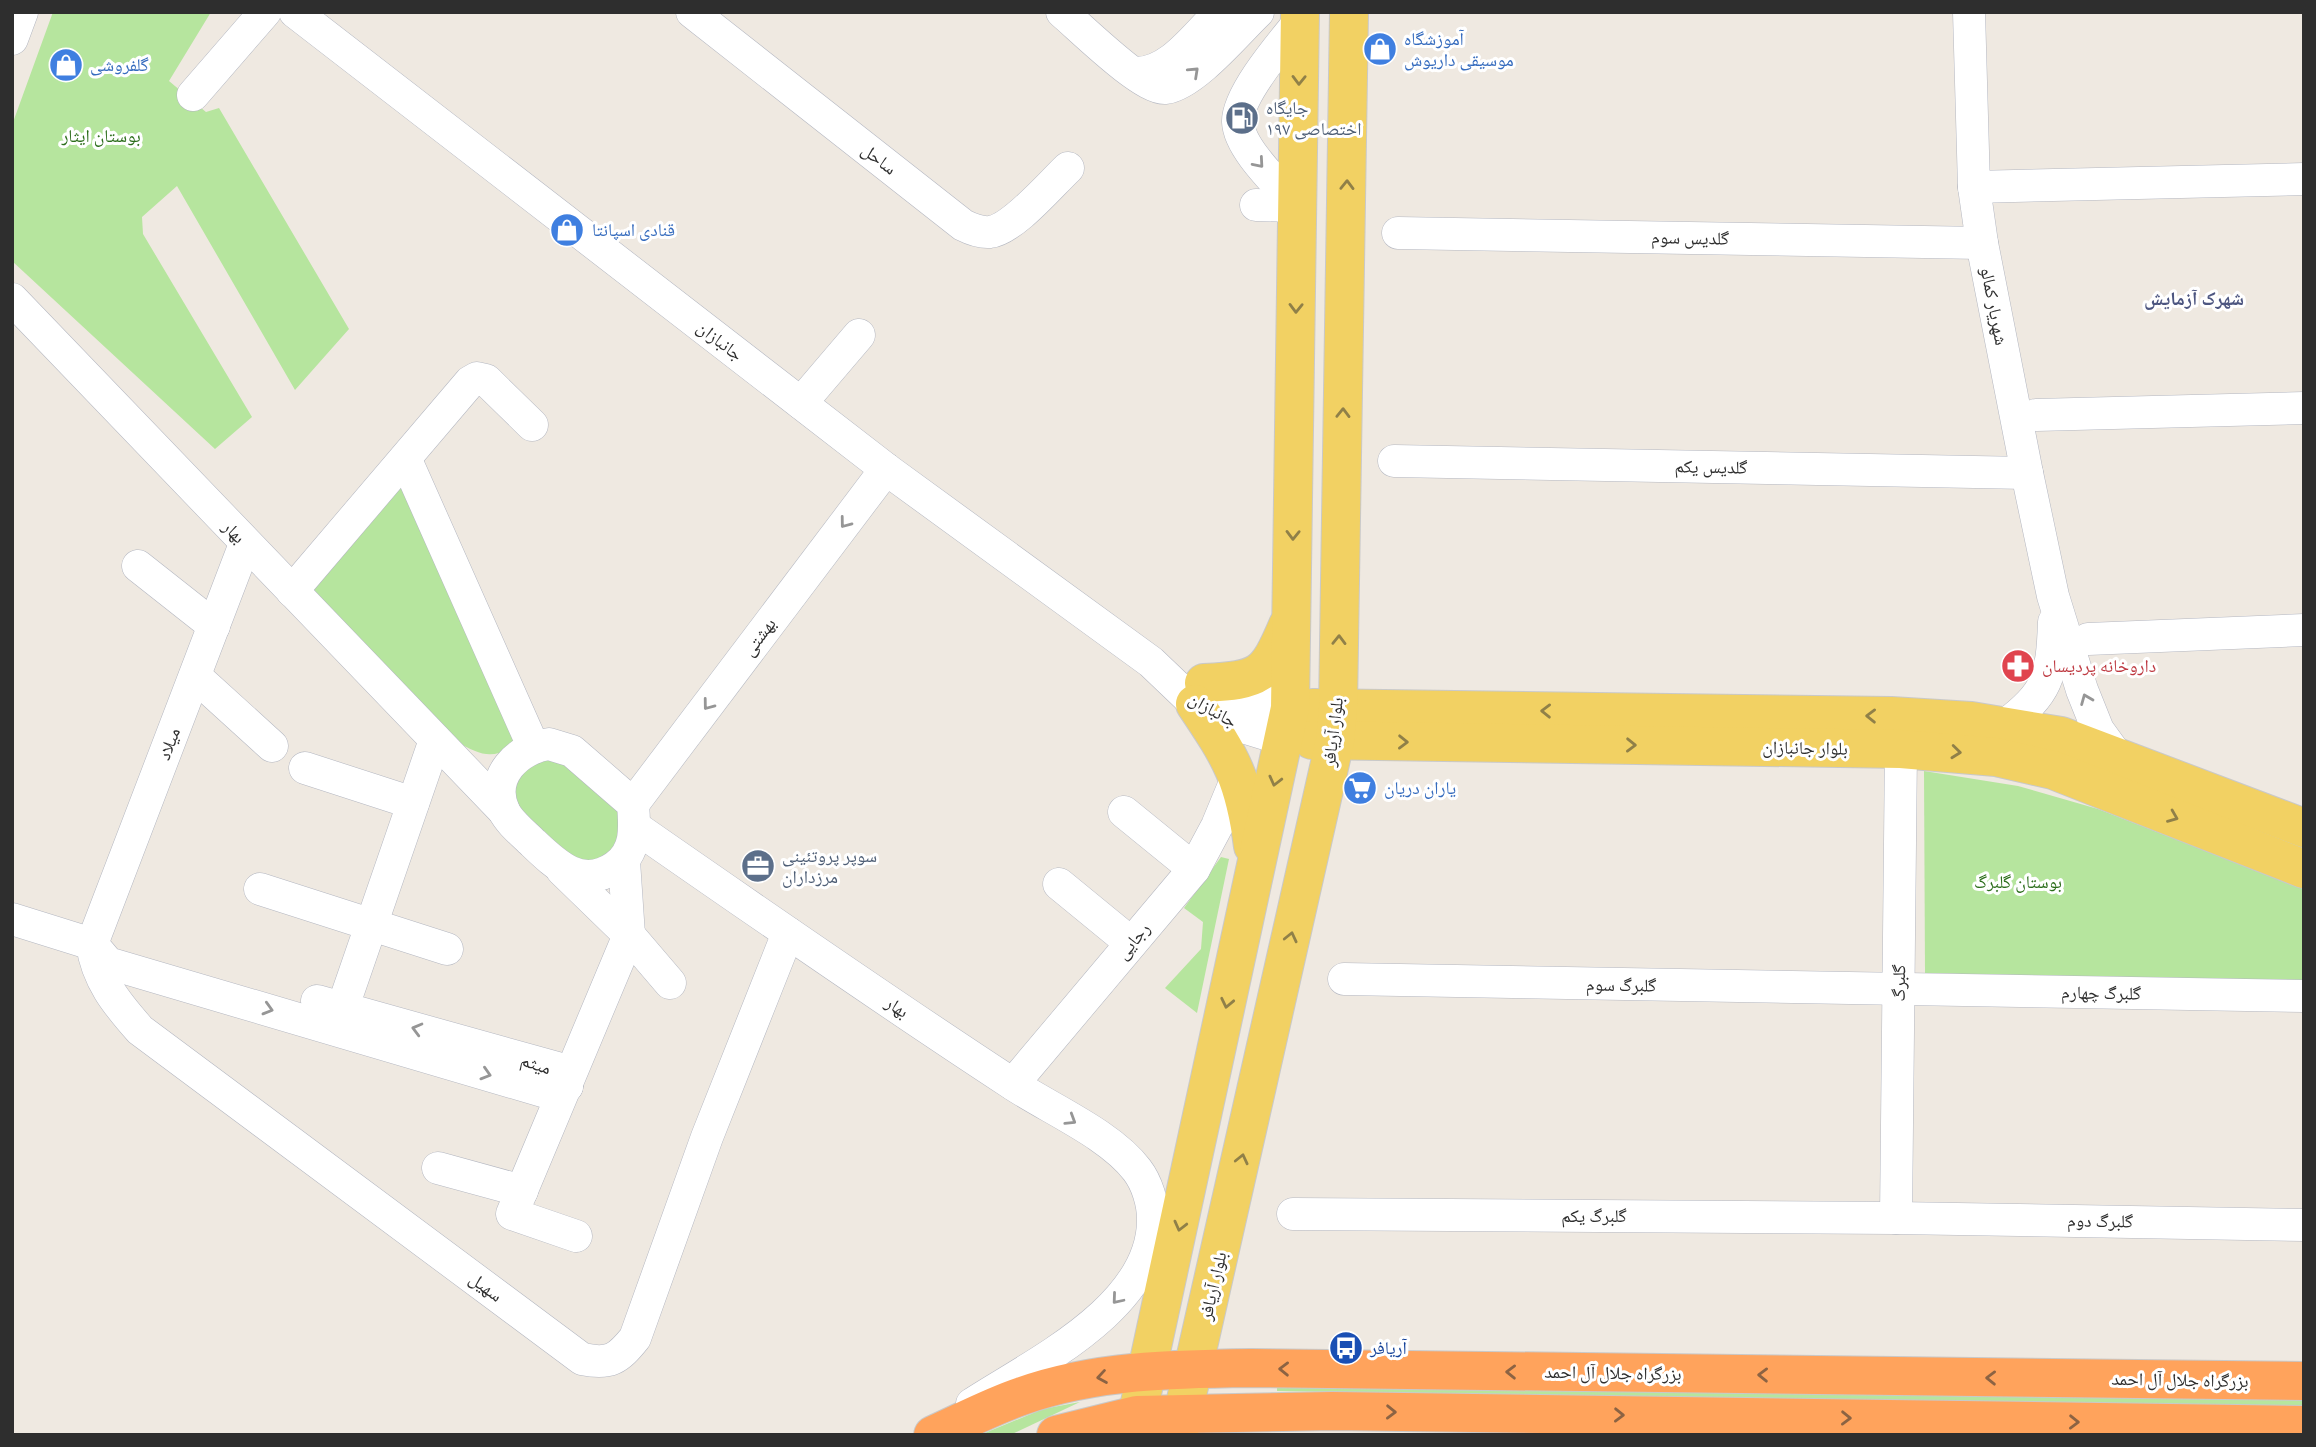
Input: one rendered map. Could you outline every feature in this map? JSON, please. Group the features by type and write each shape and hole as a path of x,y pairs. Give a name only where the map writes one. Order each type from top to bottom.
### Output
{"highway":[{"name":"بزرگراه جلال آل احمد","path":"933,1435 1023,1395 1091,1378 1148,1370 2304,1381"},
{"path":"1256,1435 1332,1411"},
{"path":"1056,1435 1135,1425 1181,1424 1332,1411 2304,1425"}],"main road":[{"name":"بلوار آریافر","path":"1181,1424 1337,725 1349,12"},
{"path":"1135,1425 1255,863 1288,724 1292,616 1300,17"},
{"path":"1255,863 1242,783 1200,694 1243,681 1262,671 1279,645 1292,616"},
{"name":"بلوار جانبازان","path":"1337,725 1891,716 2004,726 2304,869"},
{"name":"بلوار جانبازان","path":"1288,724 1901,749 1996,757 2057,753 2119,759 2304,828"}],"street":[{"path":"12,39 22,12"},
{"path":"193,95 265,12"},
{"name":"جانبازان","path":"295,12 886,469 1151,662 1200,694 1233,724 1288,724"},
{"name":"ساحل","path":"692,12 963,225 976,231 998,230 1013,220 1068,168"},
{"path":"1062,12 1135,73 1155,87 1164,88 1186,80 1258,12"},
{"path":"1135,73 1151,73 1164,66 1220,12"},
{"name":"شهریار کمالو","path":"1969,12 1974,187 1982,243 2053,596"},
{"path":"1297,206 1250,152 1237,123 1258,75 1300,17"},
{"path":"1974,187 2304,179"},
{"path":"1256,205 1297,206"},
{"name":"گلدیس سوم","path":"1398,233 1982,243"},
{"name":"بهار","path":"12,299 503,811"},
{"path":"800,403 859,335"},
{"path":"292,591 470,382 477,379 486,380 532,425"},
{"path":"2036,415 2304,408"},
{"path":"406,460 533,746"},
{"name":"گلدیس یکم","path":"1394,461 2027,473"},
{"name":"بهشتی","path":"634,816 886,469"},
{"name":"میلاد","path":"92,944 245,544"},
{"path":"138,566 214,626"},
{"path":"2004,726 2031,705 2042,692 2052,650 2053,596"},
{"path":"2053,596 2082,690 2098,730 2119,759"},
{"path":"2088,639 2304,630"},
{"path":"195,676 272,746"},
{"path":"339,1019 435,740"},
{"path":"458,764 507,765 533,746 549,744 572,751 634,816 632,847 624,861 609,871 594,875 562,870"},
{"name":"گلبرگ","path":"1896,1218 1901,749"},
{"path":"507,765 500,789 503,811 629,935 670,983"},
{"path":"305,768 413,803"},
{"name":"رجایی","path":"1013,1084 1194,869 1217,826 1234,785"},
{"path":"1124,812 1194,869"},
{"name":"بهار","path":"634,816 788,933 1013,1084 1113,1147 1137,1170 1149,1193 1153,1218 1148,1252 1138,1272 1114,1305 1069,1343 924,1435"},
{"path":"517,1202 629,935 624,861"},
{"path":"1059,884 1131,943"},
{"path":"260,889 447,949"},
{"path":"12,919 92,944"},
{"name":"سهیل","path":"92,944 95,967 107,989 141,1030 582,1359 602,1363 621,1355 635,1338 707,1137 788,933"},
{"name":"میثم","path":"92,944 108,963 556,1068 567,1086"},
{"name":"گلبرگ سوم","path":"1344,979 1899,990"},
{"name":"گلبرگ چهارم","path":"1899,990 2304,996"},
{"path":"438,1168 517,1202 576,1236"},
{"name":"گلبرگ یکم","path":"1293,1214 1896,1218"},
{"name":"گلبرگ دوم","path":"1896,1218 2304,1225"}],"green space":[{"name":"بوستان ایثار","path":"53,12 211,12 169,81 206,112 219,108 349,329 295,390 177,186 142,217 143,234 252,417 215,449 12,261 12,125"},
{"path":"404,477 523,739 505,751 482,753 456,741 308,588"},
{"path":"556,758 620,809 623,843 589,867 533,831 513,795 522,773 527,768"},
{"name":"بوستان گلبرگ","path":"1924,771 2018,786 2098,809 2304,889 2304,983 1925,973"},
{"path":"1221,857 1229,859 1197,1013 1165,988 1201,949 1203,922 1184,908"},
{"path":"1277,1384 2304,1394 2304,1408 1277,1391"},
{"path":"1080,1402 1010,1435 980,1435 1043,1409"}],"place":[{"name":"آموزشگاه موسیقی داریوش","path":"1380,49"},
{"name":"گلفروشی","path":"66,65"},
{"name":"جایگاه اختصاصی ۱۹۷","path":"1242,118"},
{"name":"قنادی اسپانتا","path":"567,230"},
{"name":"داروخانه پردیسان","path":"2018,666"},
{"name":"یاران دریان","path":"1360,788"},
{"name":"سوپر پروتئینی مرزداران","path":"758,866"},
{"name":"آریافر","path":"1346,1348"}],"district":[{"name":"شهرک آزمایش","path":"2194,299"}]}
